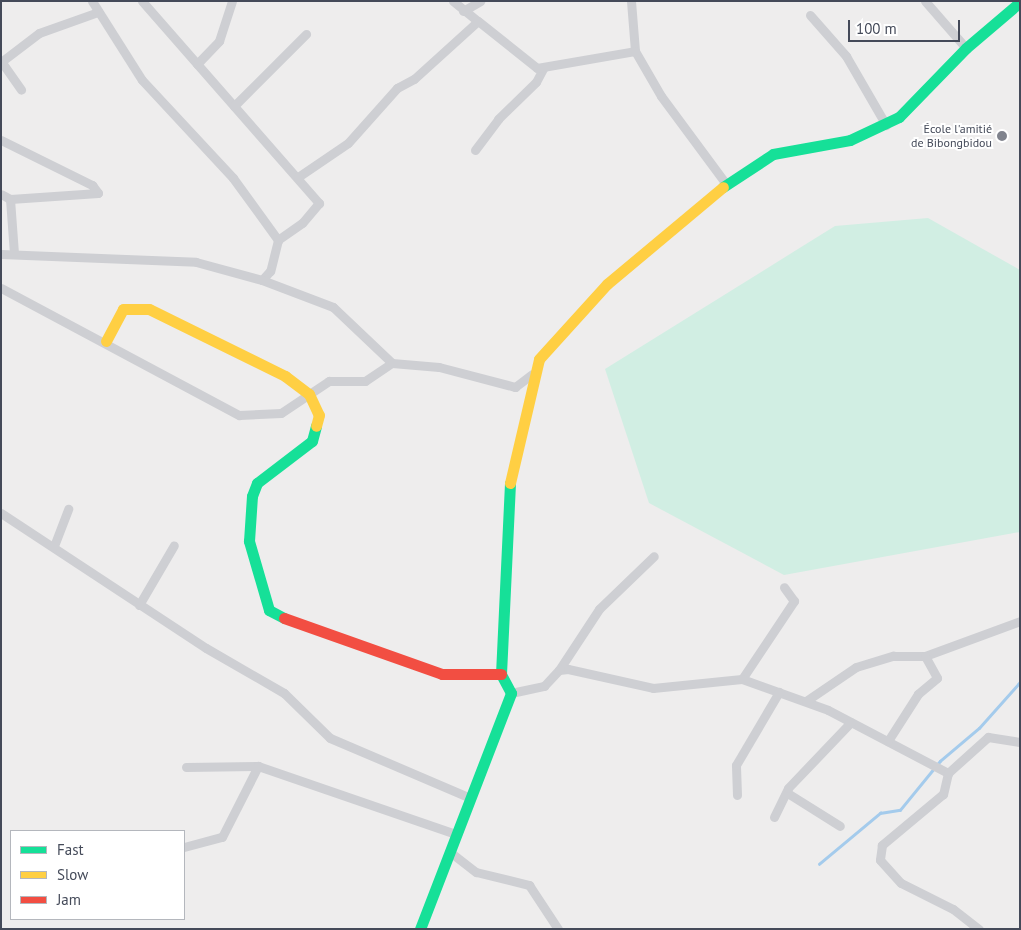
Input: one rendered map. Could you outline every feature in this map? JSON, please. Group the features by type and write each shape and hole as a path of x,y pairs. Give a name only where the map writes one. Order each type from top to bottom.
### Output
{"street":[{"path":"92,1 142,80 233,178 278,240"},
{"path":"142,1 319,203 302,223 278,240 270,271 262,280"},
{"path":"197,64 219,41 232,1"},
{"path":"453,1 530,65 544,67 635,51"},
{"path":"463,11 480,1"},
{"path":"631,1 635,51 661,96 726,184"},
{"path":"925,1 966,48"},
{"path":"420,929 511,693 501,674 511,465 532,374 539,359 607,284 726,184 773,154 831,145 886,125 911,107 966,48 1020,2"},
{"path":"21,90 1,62 39,33 98,12"},
{"path":"810,15 846,56 886,125"},
{"path":"298,177 348,143 397,88 414,79 478,20"},
{"path":"234,106 306,34"},
{"path":"475,150 498,119 536,82 544,67"},
{"path":"1,140 92,184 98,193 10,198 1,194"},
{"path":"10,198 14,254"},
{"path":"1,254 196,262 262,280 333,307 392,363"},
{"path":"1,288 106,341 239,415 281,413 329,381 364,381 392,363 439,367 515,387 532,374"},
{"path":"106,341 123,309 149,309 285,376 309,394 319,415 312,441 258,483 252,496 248,541 269,610 308,630 442,674 501,674"},
{"path":"54,546 68,509"},
{"path":"1,513 54,546 139,605 284,694 346,747 471,798"},
{"path":"139,605 174,544"},
{"path":"511,693 544,686 558,670 599,608 654,556"},
{"path":"742,679 794,601 784,587"},
{"path":"806,701 856,667 893,656 925,656 1020,621"},
{"path":"888,741 918,694 937,678 925,656"},
{"path":"558,670 653,688 742,679 806,701 852,722 948,773"},
{"path":"737,795 736,765 779,692"},
{"path":"774,817 812,760 839,740 852,722"},
{"path":"979,929 953,909 901,883 880,860 882,845 943,794 948,773 988,737 1020,742"},
{"path":"186,767 258,766 456,834"},
{"path":"185,847 222,837 258,766"},
{"path":"789,794 840,826"},
{"path":"450,852 476,872 529,885 558,929"}],"green space":[{"path":"928,218 1020,270 1020,532 784,575 649,503 605,369 835,226"}],"waterway":[{"path":"819,864 880,813 900,810 940,761 979,728 1020,682"}],"traffic: fast":[{"path":"723,187 773,154 850,140 899,117 966,48 1020,2"},
{"path":"284,618 269,610 249,541 252,496 257,483 312,441 316,426"},
{"path":"420,929 511,693 501,674 510,483"}],"traffic: slow":[{"path":"510,483 539,359 607,284 723,187"},
{"path":"106,341 123,309 149,309 285,376 309,394 319,415 316,426"}],"traffic: jam":[{"path":"284,618 442,674 501,674"}],"place":[{"name":"École l'amitié de Bibongbidou","path":"1002,136"}]}
